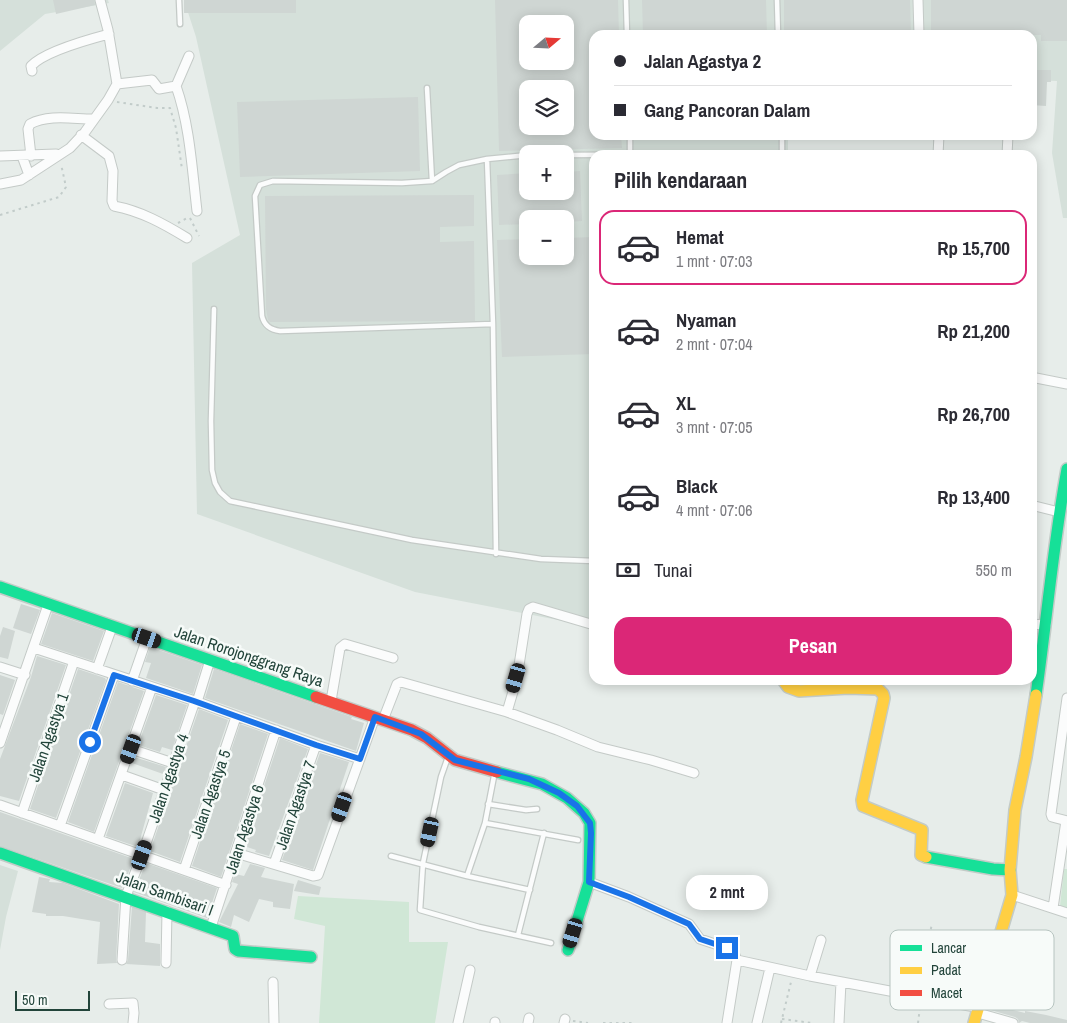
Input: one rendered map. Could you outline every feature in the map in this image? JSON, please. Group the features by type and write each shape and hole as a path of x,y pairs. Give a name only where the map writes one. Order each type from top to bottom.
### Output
{"street":[{"path":"0,184 21,180 70,148 108,100 117,84 109,34 100,0"},
{"path":"918,0 919,30"},
{"path":"32,71 31,66 40,60 73,45 109,34"},
{"path":"189,56 176,86 186,121 193,214"},
{"path":"117,84 152,80 159,89 176,86"},
{"path":"29,175 27,156 28,128 30,124 36,121 58,118 93,119"},
{"path":"81,135 109,156 112,170 112,201 114,206 149,217 187,238"},
{"path":"0,156 59,154"},
{"path":"1037,378 1067,384"},
{"path":"1037,684 1046,625 1058,512 1067,469"},
{"path":"1037,507 1058,512"},
{"name":"Jalan Rorojonggrang Raya","path":"0,587 379,718 421,734 448,756 464,763 496,770 542,784 567,798 584,813 590,823 591,833 589,882 568,950"},
{"path":"0,743 3,723 25,675 48,605"},
{"path":"507,712 516,678 529,610 533,607 589,624"},
{"path":"1037,624 1046,625"},
{"path":"97,669 112,627"},
{"path":"132,681 147,638"},
{"path":"331,701 342,645 345,644 393,658"},
{"path":"34,648 360,759"},
{"name":"Jalan Agastya 4","path":"122,960 126,896 210,660"},
{"name":"Jalan Agastya 1","path":"22,812 74,661"},
{"path":"0,667 25,675"},
{"path":"60,826 114,675"},
{"path":"236,853 314,876 318,875 360,759 379,718 399,683 507,712 557,730 598,748 651,760 694,773"},
{"path":"787,685 799,691 848,688 880,691 884,698 862,806 922,830 922,856 993,869 1010,870"},
{"path":"1003,930 1012,896 1010,870 1015,810 1026,757 1037,685"},
{"path":"98,839 152,687"},
{"path":"1053,908 1067,821 1052,817 1051,814 1067,698"},
{"name":"Jalan Agastya 5","path":"184,870 236,717"},
{"name":"Jalan Agastya 6","path":"211,927 276,730"},
{"name":"Jalan Agastya 7","path":"274,864 316,745"},
{"path":"131,749 173,763"},
{"path":"122,775 164,790"},
{"path":"0,805 226,885"},
{"name":"Jalan Sambisari I","path":"0,853 126,896 233,936 235,950 311,957"},
{"path":"589,882 622,894 689,924 700,939 727,948 734,953 738,960 727,1023"},
{"path":"1012,896 1067,913"},
{"path":"166,963 167,911"},
{"path":"810,976 822,940"},
{"path":"738,960 890,992"},
{"path":"757,1023 770,968"},
{"path":"458,1023 470,970"},
{"path":"273,982 274,1023"},
{"path":"839,1023 841,982"},
{"path":"109,1004 133,1003 133,1023"},
{"path":"961,1010 1013,1023"}],"lane":[{"path":"179,0 180,24"},
{"path":"626,0 627,30"},
{"path":"777,0 778,30"},
{"path":"426,88 432,181"},
{"path":"574,154 589,154"},
{"path":"493,324 280,331 272,329 264,322 261,310 255,196 260,185 273,181 402,183 432,181 459,165 487,159 519,156"},
{"path":"487,159 493,324 496,554"},
{"path":"214,309 212,470 215,483 220,492 230,501 412,540 496,554 541,559 589,561"},
{"path":"448,756 441,777 423,863 420,907 422,911 480,927 552,942"},
{"path":"467,876 485,823 496,770"},
{"path":"488,804 526,810 538,809"},
{"path":"485,823 578,840"},
{"path":"518,935 544,833"},
{"path":"391,856 530,890"}],"path":[{"path":"108,100 157,108 170,108 176,128 182,172"},
{"path":"0,215 59,197 63,194 66,187 59,154"},
{"path":"193,214 199,236"},
{"path":"931,930 932,923"},
{"path":"781,1023 794,973"},
{"path":"918,1023 920,1010"},
{"path":"782,1019 812,1023"},
{"path":"565,1021 588,1023"},
{"path":"602,1023 635,1023"}],"shaded area":[{"path":"0,0 108,0 109,3 45,14 0,51"},
{"path":"184,0 1067,0 1067,218 1063,218 1052,153 1057,81 1037,80 1037,30 589,30 589,140 788,140 788,150 589,150 589,626 415,592 197,514 192,263 240,235 196,37"},
{"path":"0,865 18,871 0,950"}],"green space":[{"path":"1064,869 1067,869 1067,908 1060,906"},
{"path":"298,896 409,902 409,942 448,942 435,1023 319,1023 325,926 294,919"}],"building":[{"path":"53,0 94,0 95,5 56,14"},
{"path":"184,0 296,0 296,13 184,13"},
{"path":"495,0 618,0 619,30 589,30 589,140 621,140 622,148 574,149 574,145 519,145 519,151 499,151"},
{"path":"642,0 766,0 767,30 643,30"},
{"path":"784,0 910,0 911,30 784,30"},
{"path":"931,0 1067,0 1067,41 1041,41 1041,35 1037,35 1037,30 931,30"},
{"path":"1037,70 1051,70 1051,82 1047,82 1046,106 1037,105"},
{"path":"418,97 420,171 240,177 237,102"},
{"path":"574,171 580,171 582,221 574,221 574,210 519,210 519,224 499,225 497,175 519,174 519,200 574,200"},
{"path":"474,195 474,226 440,227 440,242 474,241 475,321 270,322 268,320 266,309 265,196"},
{"path":"589,237 589,354 502,357 497,240 519,239 519,265 574,265 574,238"},
{"path":"21,604 40,610 31,634 13,628"},
{"path":"52,613 104,631 93,661 41,644"},
{"path":"3,627 15,631 8,659 0,657 0,636"},
{"path":"150,647 202,665 193,694 146,678 151,663 145,662"},
{"path":"37,656 66,665 19,801 0,796 0,759"},
{"path":"78,669 106,680 56,818 30,809"},
{"path":"214,669 352,717 351,719 364,723 356,751 205,698"},
{"path":"0,675 15,680 3,715 0,714"},
{"path":"118,682 144,691 94,832 68,822"},
{"path":"156,695 187,705 172,750 162,747 160,752 138,745"},
{"path":"199,709 228,720 180,862 150,851"},
{"path":"240,724 268,734 221,877 192,866"},
{"path":"280,738 308,749 269,856 244,846"},
{"path":"320,753 349,762 313,870 282,860"},
{"path":"134,757 166,767 163,774 132,763"},
{"path":"125,783 153,793 138,847 106,836"},
{"path":"0,812 134,859 122,888 0,846"},
{"path":"146,863 217,888 207,918 134,892"},
{"path":"250,864 265,868 261,877 294,884 290,909 273,907 273,902 259,899 249,922 234,915 231,927 219,922 238,884 232,882 235,874 244,876"},
{"path":"39,877 50,879 49,882 63,883 119,904 117,963 97,964 100,922 63,916 46,916 46,914 32,912"},
{"path":"298,880 321,887 319,895 294,891"},
{"path":"132,907 146,912 145,942 160,944 160,966 126,964 128,960"},
{"path":"990,1010 1013,1010 1025,1013 1025,1011 1067,1020 1067,1023 1030,1023 1022,1021 1019,1023 1015,1017"}],"traffic: fast":[{"path":"1036,695 1067,469"},
{"path":"0,587 316,697"},
{"path":"497,772 542,784 567,798 584,813 590,823 589,882 568,950"},
{"path":"0,853 233,936 235,949 238,951 311,957"},
{"path":"926,857 993,869 1010,870"}],"traffic: slow":[{"path":"787,685 799,691 848,688 878,689 883,694 884,698 862,800 863,806 922,830 921,855 926,857"},
{"path":"1002,930 1012,895 1010,870 1015,810 1036,695"},
{"path":"974,1023 978,1010"}],"traffic: jam":[{"path":"316,697 412,730 427,738 455,760 497,772"}],"route":[{"path":"90,742 114,675 360,759 375,717 421,734 455,760 529,779 567,798 584,813 590,823 589,882 629,897 689,924 700,939 727,948"}]}
